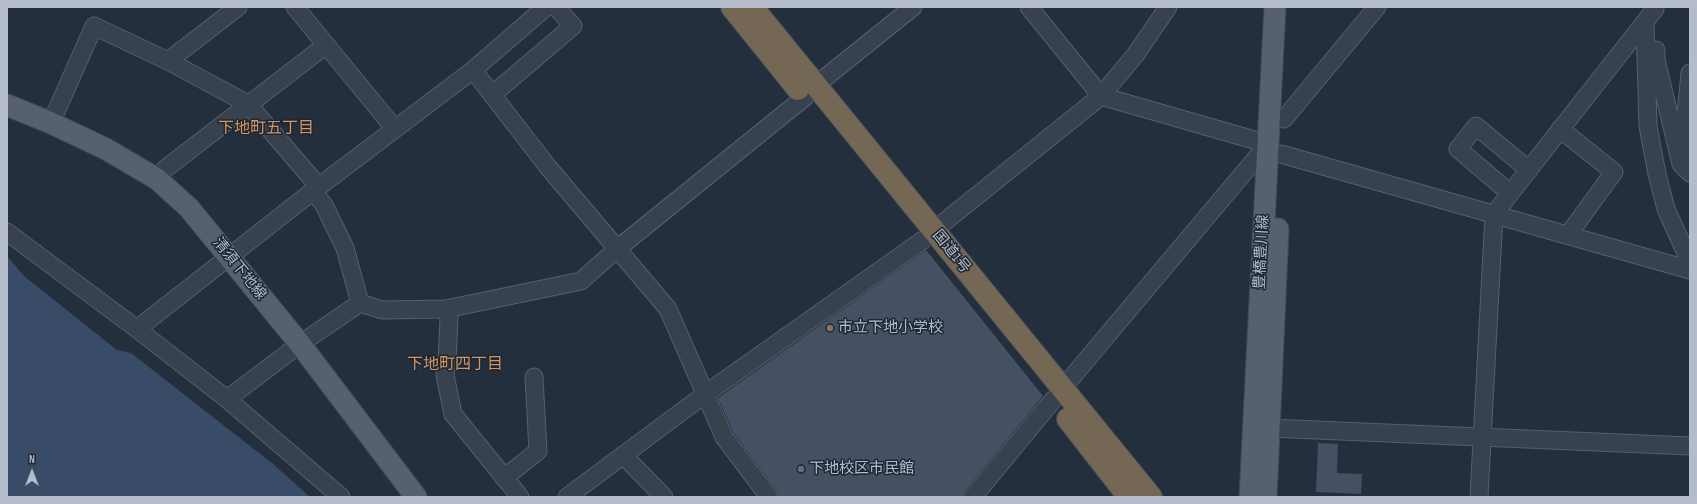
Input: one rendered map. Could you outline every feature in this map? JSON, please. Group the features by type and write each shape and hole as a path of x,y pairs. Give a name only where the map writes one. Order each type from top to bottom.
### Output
{"highway":[{"name":"国道1号","path":"732,7 810,91 1057,394 1151,497"},
{"name":"国道1号","path":"752,7 810,91"},
{"name":"国道1号","path":"1057,394 1129,497"}],"main road":[{"name":"豊橋豊川線","path":"1266,497 1270,428 1275,7"},
{"name":"豊橋豊川線","path":"1250,497 1274,149 1284,119 1289,7"},
{"name":"清須下地線","path":"7,105 51,123 106,149 157,179 189,208 300,344 416,497"}],"street":[{"path":"168,61 238,7"},
{"path":"295,7 395,129"},
{"path":"137,329 230,258 316,189 473,70 546,7"},
{"path":"492,95 573,26 556,7"},
{"path":"360,303 382,310 446,309 581,281 617,249 913,7"},
{"path":"1029,7 1101,96 1494,214 1690,270"},
{"path":"567,497 704,395 928,235 1101,96 1136,54 1168,7"},
{"path":"1284,119 1377,7"},
{"path":"1479,497 1494,214 1656,8"},
{"path":"1656,8 1656,60 1681,164 1690,173"},
{"path":"1645,23 1648,126 1656,174 1666,209 1690,262"},
{"path":"51,123 94,26 168,61 248,104 316,189 345,248 360,303"},
{"path":"157,179 165,169 326,45"},
{"path":"473,70 548,167 668,309 704,395 724,437 769,497"},
{"path":"1690,73 1686,115 1690,162"},
{"path":"1510,193 1458,149 1476,126 1529,170"},
{"path":"1560,129 1614,172 1568,235"},
{"path":"973,497 1057,394 1274,149"},
{"path":"7,232 137,329 226,399 341,497"},
{"path":"226,399 300,344 360,303"},
{"path":"446,309 449,318 448,362 445,375 453,414 520,497"},
{"path":"504,478 538,451 534,377"},
{"path":"1270,428 1690,446"},
{"path":"623,455 664,497"}],"water":[{"path":"7,256 24,276 117,350 131,353 273,464 310,497 7,497"}],"building":[{"path":"926,250 1043,396 965,491 963,497 779,497 777,491 733,432 718,398"},
{"path":"1318,443 1338,444 1337,473 1362,474 1361,494 1316,492"}],"place":[{"name":"市立下地小学校","path":"830,328"},
{"name":"下地校区市民館","path":"801,469"}],"district":[{"name":"下地町五丁目","path":"266,129"},
{"name":"下地町四丁目","path":"455,365"}]}
